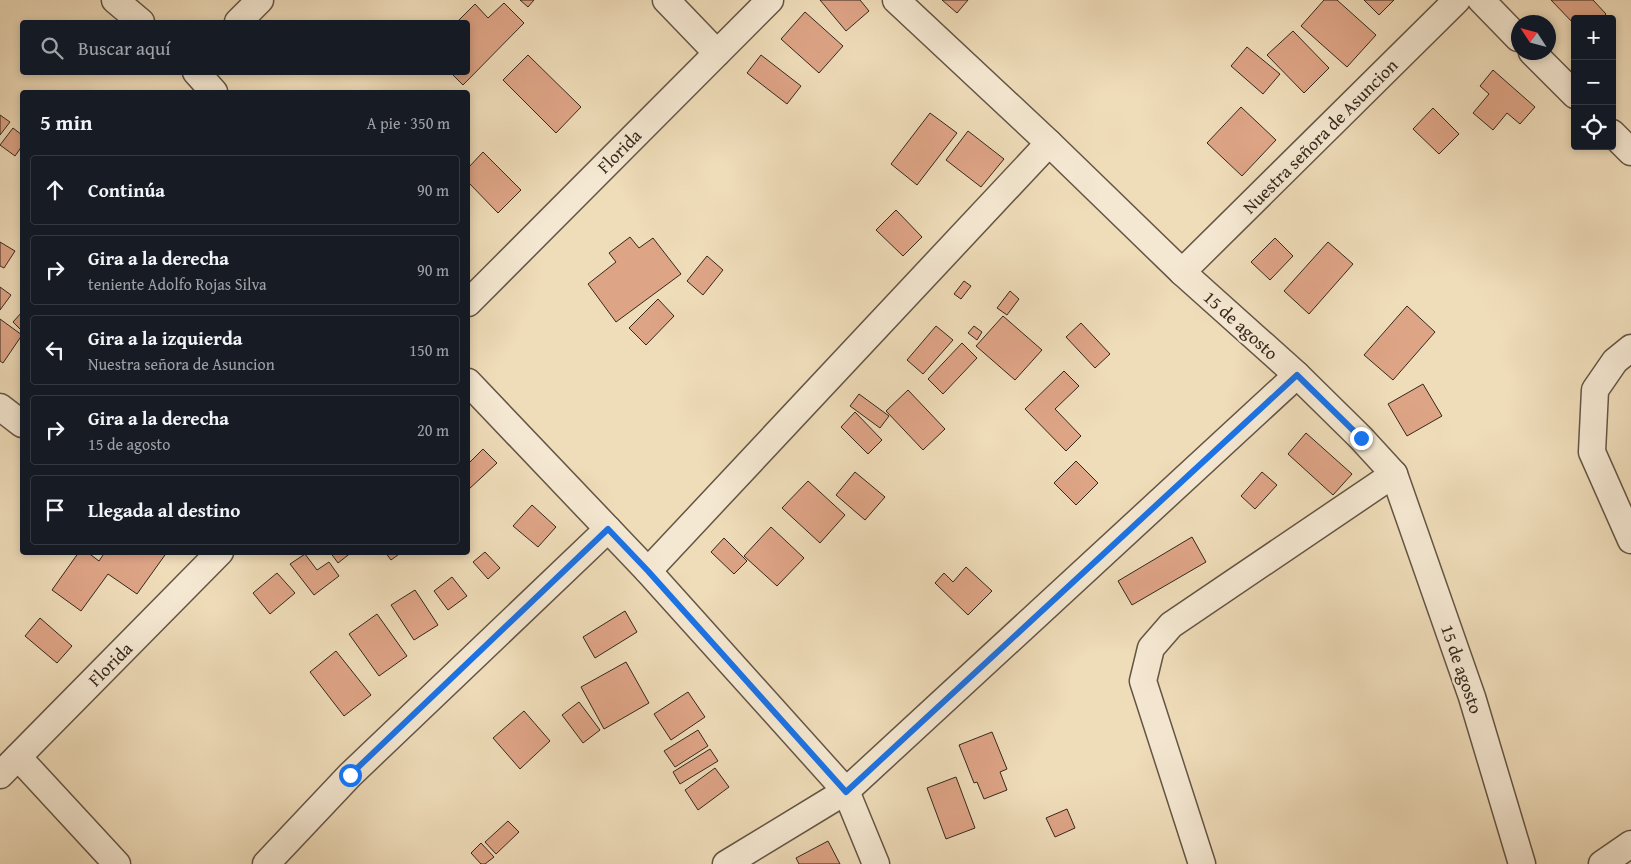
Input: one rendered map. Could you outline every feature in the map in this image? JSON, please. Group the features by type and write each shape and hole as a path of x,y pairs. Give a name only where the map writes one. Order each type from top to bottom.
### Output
{"street":[{"path":"115,0 139,20"},
{"path":"240,20 260,0"},
{"path":"666,0 717,53"},
{"name":"Florida","path":"470,300 770,0"},
{"name":"15 de agosto","path":"896,0 1050,143 1182,272 1297,375 1361,438 1394,474 1472,697 1522,864"},
{"name":"Nuestra señora de Asuncion","path":"1182,272 1457,0"},
{"path":"1481,0 1511,31"},
{"path":"1540,60 1571,91"},
{"path":"199,75 212,90"},
{"path":"1616,137 1631,152"},
{"path":"648,571 1050,143"},
{"path":"1631,348 1615,361 1595,390 1592,452 1631,540"},
{"path":"726,864 846,792 1297,375"},
{"path":"470,384 648,571 846,792 876,864"},
{"path":"0,407 20,422"},
{"path":"1202,864 1143,681 1151,648 1171,625 1394,474"},
{"path":"266,864 350,775 608,529"},
{"name":"Florida","path":"9,766 209,556"},
{"path":"9,766 118,864"},
{"path":"1602,864 1631,844"}],"building":[{"path":"520,0 534,0 528,7"},
{"path":"820,0 860,0 869,11 846,31"},
{"path":"942,0 968,0 957,13"},
{"path":"1324,0 1337,0 1376,35 1347,67 1301,26"},
{"path":"1364,0 1394,0 1379,15"},
{"path":"1551,0 1593,0 1606,14 1571,15 1571,21"},
{"path":"504,3 524,23 463,85 453,75 470,75 470,20 459,20 475,4 488,18"},
{"path":"805,12 843,46 819,73 781,39"},
{"path":"1293,31 1329,68 1304,93 1267,55"},
{"path":"1247,47 1280,74 1263,94 1231,66"},
{"path":"528,55 581,107 556,133 503,80"},
{"path":"761,55 801,86 787,104 747,73"},
{"path":"1493,70 1535,107 1520,124 1507,113 1493,130 1473,113 1489,94 1480,86"},
{"path":"1241,107 1276,140 1242,176 1207,143"},
{"path":"1433,108 1459,134 1439,154 1413,129"},
{"path":"930,113 957,133 917,185 891,164"},
{"path":"0,115 10,122 0,135"},
{"path":"13,128 20,133 20,149 15,156 0,145"},
{"path":"968,131 1004,159 981,187 946,160"},
{"path":"483,152 521,190 498,213 470,184 470,166"},
{"path":"896,210 922,237 903,256 876,230"},
{"path":"630,237 639,248 653,238 681,274 616,322 588,284 616,262 609,253"},
{"path":"1275,238 1293,256 1270,280 1251,262"},
{"path":"0,242 15,251 4,268 0,266"},
{"path":"1328,242 1353,264 1309,314 1284,291"},
{"path":"707,256 723,270 703,295 687,281"},
{"path":"964,281 971,286 961,299 954,294"},
{"path":"0,287 11,295 0,310"},
{"path":"1010,291 1019,299 1007,315 997,308"},
{"path":"658,299 674,316 646,345 629,328"},
{"path":"1407,306 1435,332 1393,380 1364,355"},
{"path":"20,314 20,329 13,322"},
{"path":"1003,316 1042,350 1015,380 976,346"},
{"path":"0,319 20,334 20,338 3,363 0,361"},
{"path":"1081,323 1110,354 1095,368 1066,337"},
{"path":"936,326 953,340 923,374 907,360"},
{"path":"974,326 982,332 977,340 968,333"},
{"path":"962,343 977,358 943,394 928,379"},
{"path":"1064,371 1079,386 1055,409 1081,436 1066,451 1025,409"},
{"path":"1423,384 1442,416 1407,436 1388,404"},
{"path":"908,390 945,429 923,450 886,411"},
{"path":"859,394 889,416 880,428 850,406"},
{"path":"855,412 882,440 868,454 841,427"},
{"path":"1306,433 1352,474 1333,495 1288,454"},
{"path":"483,449 497,463 470,488 470,462"},
{"path":"1076,461 1098,483 1076,505 1054,483"},
{"path":"855,472 885,497 865,520 836,495"},
{"path":"1262,472 1277,485 1255,509 1241,496"},
{"path":"808,481 845,515 820,543 782,508"},
{"path":"532,505 556,527 538,547 513,526"},
{"path":"771,527 804,558 777,586 744,556"},
{"path":"1192,537 1206,562 1132,605 1118,581"},
{"path":"724,538 747,561 734,574 711,552"},
{"path":"485,552 500,568 488,579 473,562"},
{"path":"77,555 91,555 99,561 103,555 165,555 137,594 108,574 81,611 52,590"},
{"path":"306,555 317,570 329,562 339,576 314,595 290,564"},
{"path":"332,555 348,555 338,563"},
{"path":"387,555 398,555 391,560"},
{"path":"966,567 992,591 968,615 935,583 944,573 953,582"},
{"path":"277,573 295,593 270,614 253,593"},
{"path":"452,577 467,596 448,610 434,591"},
{"path":"415,590 438,625 414,640 391,605"},
{"path":"625,611 637,632 595,658 583,637"},
{"path":"377,614 407,656 379,676 349,634"},
{"path":"40,618 72,646 57,663 25,636"},
{"path":"336,651 371,695 344,716 310,672"},
{"path":"626,662 649,703 604,729 581,687"},
{"path":"688,692 705,717 671,740 654,714"},
{"path":"579,702 600,730 583,743 562,715"},
{"path":"524,711 550,741 520,769 493,738"},
{"path":"698,730 708,746 675,767 664,751"},
{"path":"992,732 1007,769 1000,772 1007,790 984,799 977,782 974,783 959,745"},
{"path":"710,749 718,761 680,784 673,772"},
{"path":"715,768 729,787 698,810 685,790"},
{"path":"956,777 975,828 946,839 927,788"},
{"path":"1067,809 1075,828 1055,837 1046,818"},
{"path":"508,821 519,832 496,854 485,842"},
{"path":"828,841 840,864 799,864 796,858"},
{"path":"481,843 494,857 485,864 481,864 471,853"}],"route":[{"path":"350,775 608,529 846,792 1297,375 1361,438"}]}
